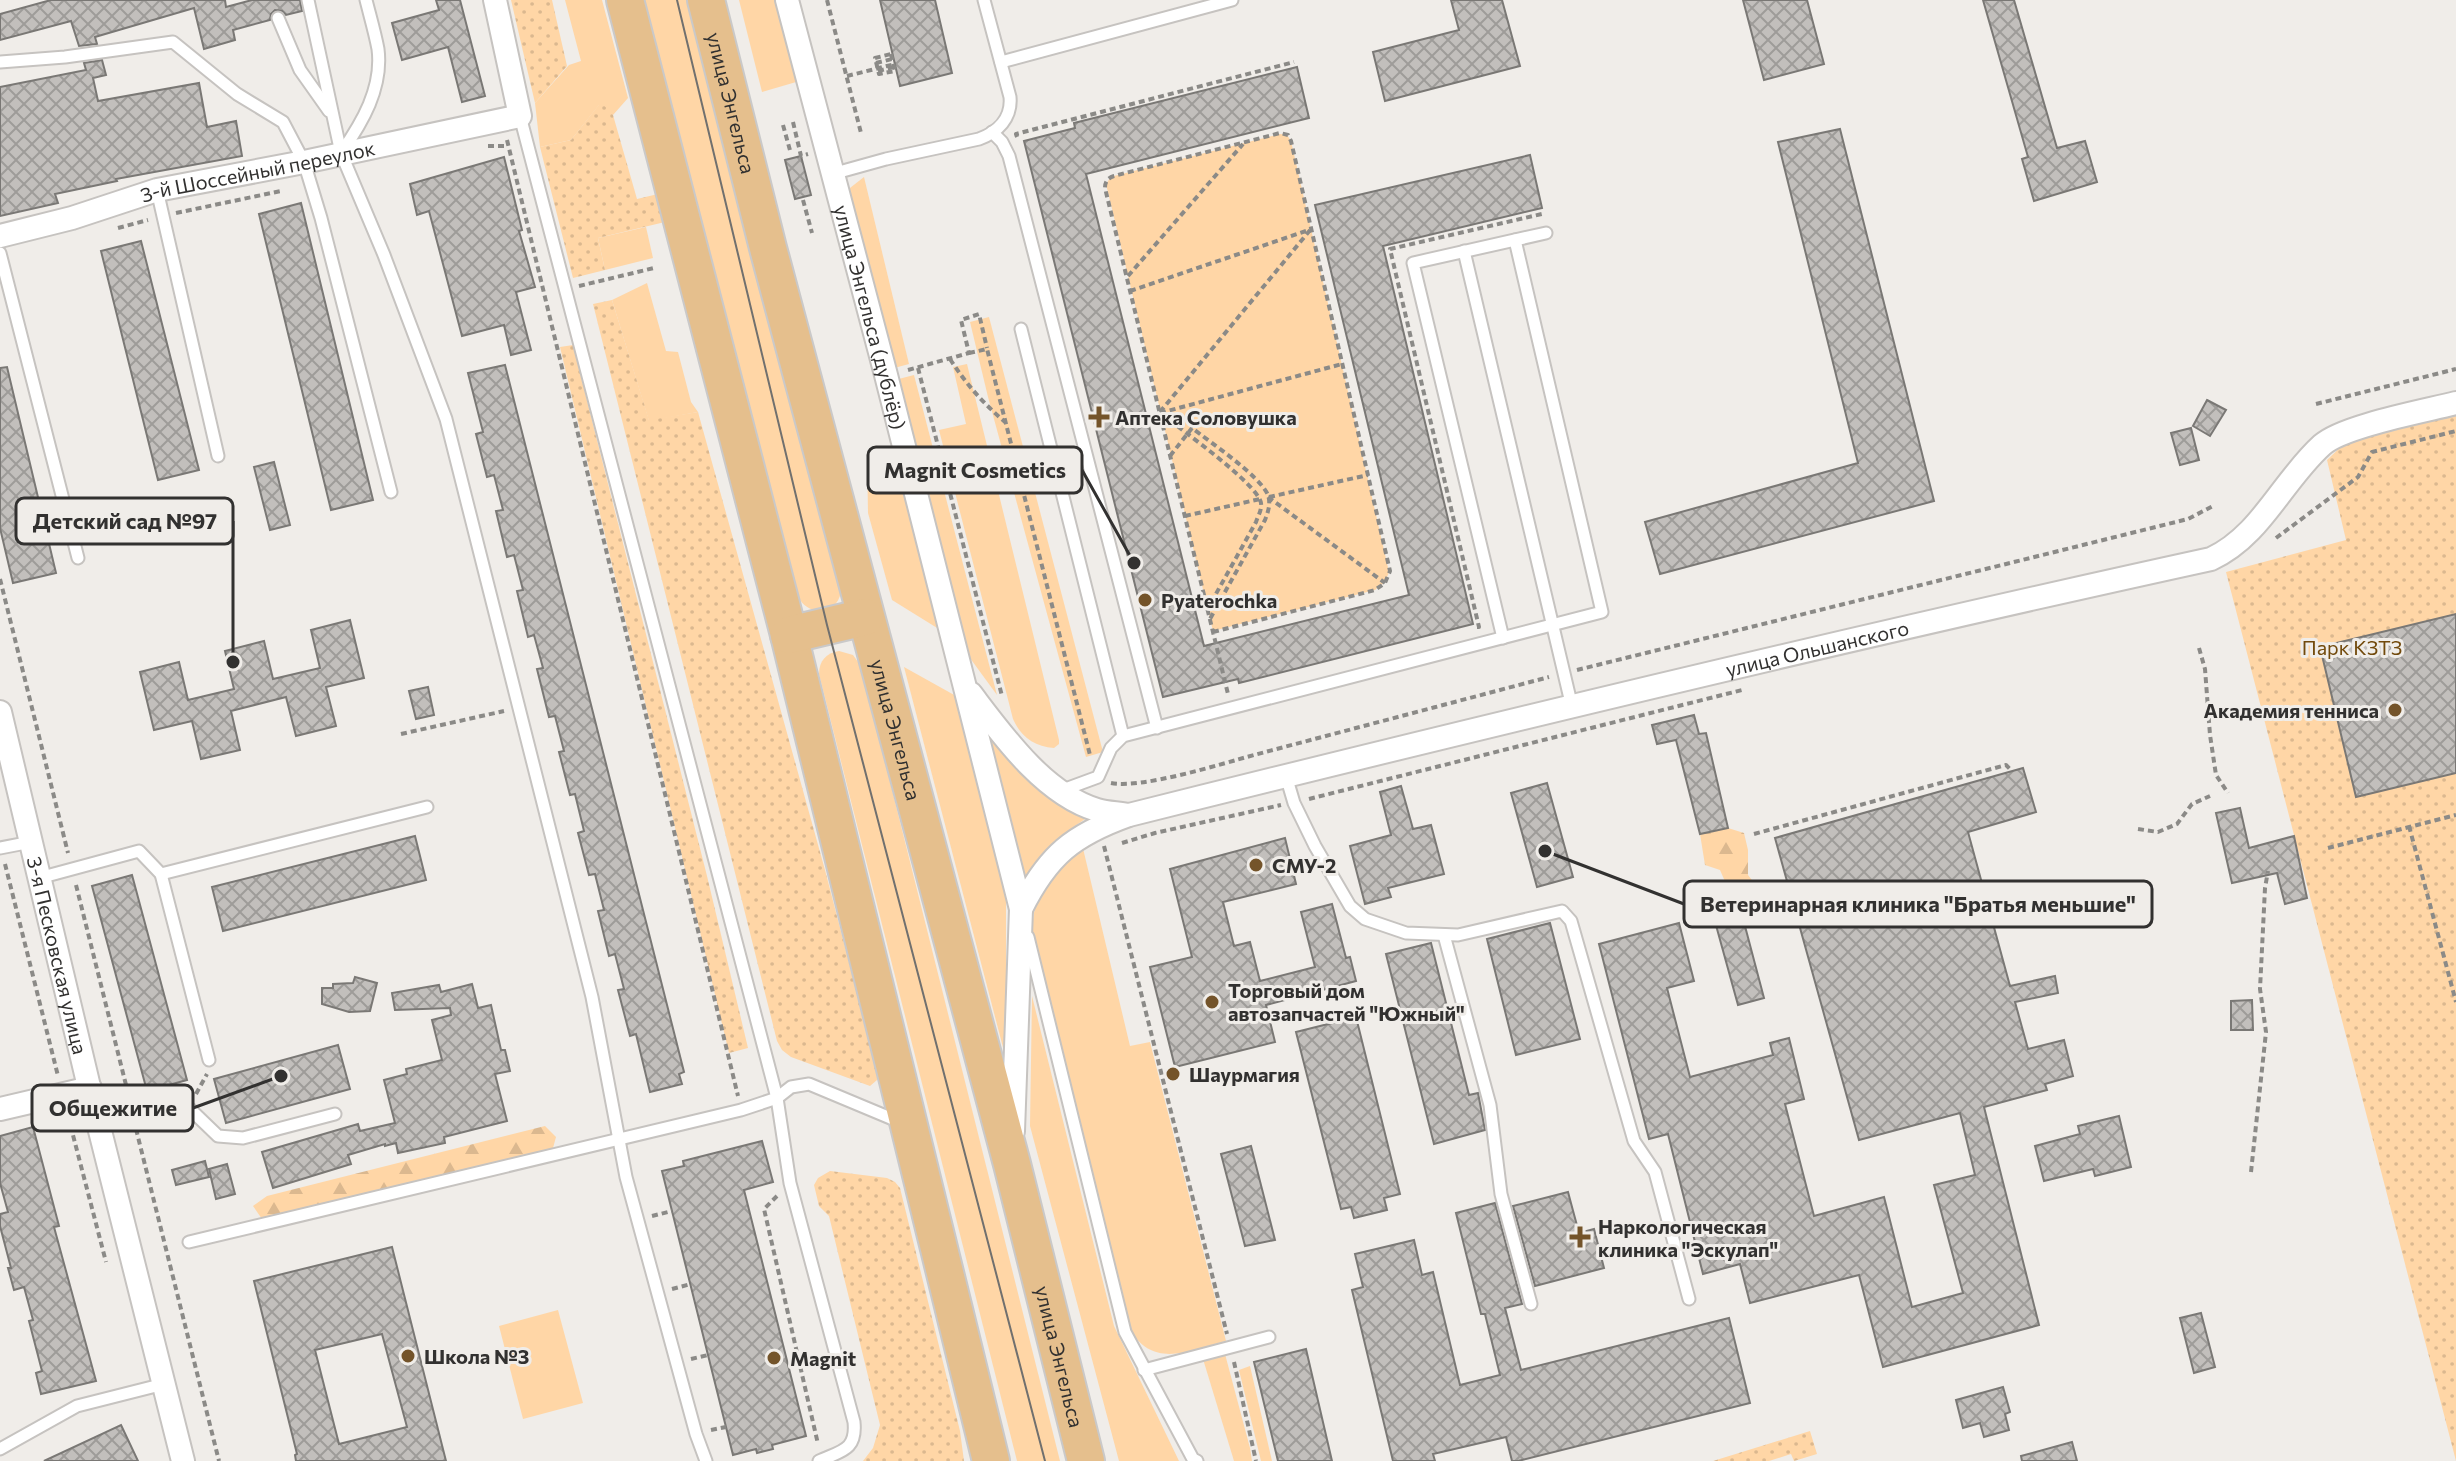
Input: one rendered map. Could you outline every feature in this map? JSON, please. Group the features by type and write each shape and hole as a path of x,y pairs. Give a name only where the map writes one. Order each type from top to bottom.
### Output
{"main road":[{"path":"625,0 789,635 990,1458"},
{"name":"улица Энгельса","path":"706,0 865,617 1012,1164 1086,1461"},
{"path":"789,635 865,617"},
{"path":"1076,1421 1093,1461"}],"street":[{"path":"495,0 511,118"},
{"name":"улица Энгельса (дублёр)","path":"787,0 1021,909"},
{"name":"3-й Шоссейный переулок","path":"0,236 72,218 157,190 511,118"},
{"name":"улица Ольшанского","path":"1021,909 1039,876 1056,856 1099,826 1129,815 2009,603 2211,559 2231,550 2322,445 2339,433 2456,403"},
{"path":"963,683 1019,754 1060,791 1098,810 1129,815"},
{"name":"3-я Песковская улица","path":"0,712 183,1461"},
{"path":"1012,1164 1021,909"},
{"path":"0,1109 90,1088"}],"lane":[{"path":"308,0 341,153 384,255 446,419 592,997 626,1177 706,1461"},
{"path":"341,153 360,126 373,98 377,75 378,52 366,0"},
{"path":"832,174 971,141 992,132 1007,117 1011,104 984,0"},
{"path":"1001,62 1232,0"},
{"path":"278,18 300,70 326,105 335,124"},
{"path":"0,62 65,57 173,42 237,94 283,122 304,162 311,184 391,492"},
{"path":"511,118 566,289 777,1098 790,1183 855,1431 848,1447 820,1460"},
{"path":"992,132 1009,156 1157,728"},
{"path":"157,190 218,456"},
{"path":"1503,638 1413,263 1546,233"},
{"path":"1060,791 1096,778 1112,745 1123,736 1602,612 1515,240"},
{"path":"1464,251 1572,707"},
{"path":"0,253 78,558"},
{"path":"1021,329 1123,736"},
{"path":"1286,776 1294,803 1315,846 1350,906 1365,919 1406,933 1444,935 1458,935 1562,911 1571,921 1634,1141 1655,1172 1689,1299"},
{"path":"161,874 427,807"},
{"path":"1,847 31,842"},
{"path":"39,878 139,851 161,874 209,1060"},
{"path":"1021,909 1125,1332 1193,1459 1197,1461"},
{"path":"1444,935 1490,1105 1501,1194 1531,1304"},
{"path":"189,1242 741,1110 777,1098 791,1087 809,1084 911,1127"},
{"path":"98,1123 173,1107 190,1109 218,1136 243,1138 335,1114"},
{"path":"1144,1370 1269,1337"},
{"path":"0,1449 77,1406 164,1384"}],"path":[{"path":"827,0 861,133"},
{"path":"847,76 893,62 891,54 875,58 877,66"},
{"path":"1016,134 1294,62"},
{"path":"511,118 508,146 741,1110"},
{"path":"783,125 791,154"},
{"path":"1213,632 1375,590 1385,583 1390,571 1291,141 1288,135 1280,133 1114,176 1107,181 1105,188 1170,456 1213,632 1232,708"},
{"path":"1127,277 1244,142"},
{"path":"481,146 508,146"},
{"path":"119,228 311,184"},
{"path":"803,200 812,233"},
{"path":"1130,291 1311,229"},
{"path":"1160,413 1311,229"},
{"path":"566,289 654,268"},
{"path":"969,353 961,320 979,314 1096,778 1120,784 1162,778 1564,673 2188,519 2213,506"},
{"path":"886,375 987,349"},
{"path":"950,359 985,405 1007,424"},
{"path":"1160,413 1342,364"},
{"path":"918,368 1003,700"},
{"path":"2316,404 2456,369"},
{"path":"1160,413 1241,477 1260,499 1261,509 1256,522 1212,601 1215,609"},
{"path":"1170,456 1192,428 1249,474 1268,497 1385,583"},
{"path":"1185,516 1368,475"},
{"path":"1210,619 1265,520 1268,497"},
{"path":"0,579 69,855"},
{"path":"2199,648 2205,669 2216,775 2228,793"},
{"path":"401,734 519,708"},
{"path":"1754,834 2006,765 2012,771"},
{"path":"2138,829 2158,832 2177,824 2192,804 2210,796"},
{"path":"2328,848 2456,815"},
{"path":"1099,826 1256,1461"},
{"path":"2409,826 2456,1002"},
{"path":"1,847 106,1262"},
{"path":"72,871 219,1461"},
{"path":"2251,1172 2266,1032 2260,989 2268,871"},
{"path":"173,1107 195,1096 208,1070 209,1060"},
{"path":"790,1183 764,1209 820,1460"},
{"path":"652,1216 672,1211"},
{"path":"672,1289 691,1284"},
{"path":"689,1360 708,1355"},
{"path":"709,1431 726,1427"}],"green space":[{"path":"511,0 552,0 567,66 535,103"},
{"path":"565,0 602,0 628,98 613,115 599,105 571,140 540,147 535,103 569,65 581,61"},
{"path":"635,0 697,0 841,592 835,605 824,611 811,609 800,600 677,169"},
{"path":"739,0 782,0 803,80 762,92"},
{"path":"601,102 613,115 637,199 658,194 665,222 598,238 605,270 573,278 540,147 571,140"},
{"path":"1280,134 1287,135 1291,141 1389,572 1385,582 1375,590 1213,631 1106,184 1114,176"},
{"path":"864,177 909,364 887,370 841,195"},
{"path":"646,227 653,258 605,270 598,238"},
{"path":"647,283 666,351 678,352 691,402 698,412 649,421 612,300"},
{"path":"612,300 649,420 698,412 878,1074 877,1080 870,1086 791,1057 777,1041 593,304"},
{"path":"989,317 1103,752 1086,757 970,322"},
{"path":"573,345 748,1048 729,1053 560,347"},
{"path":"967,364 1059,740 1054,748 1029,740 1013,719 939,430 966,424 953,367"},
{"path":"914,375 997,695 959,643 891,381"},
{"name":"Парк КЗТЗ","path":"2456,412 2456,1461 2226,572 2346,540 2327,460 2349,439"},
{"path":"895,445 942,631 892,600 868,513 867,452"},
{"path":"839,651 853,655 861,666 1060,1461 1017,1461 819,674 824,658"},
{"path":"904,667 956,696 1006,893 1006,1059"},
{"path":"983,724 1042,790 1085,819 1050,847 1023,883"},
{"path":"1728,828 1744,833 1748,875 1758,888 1761,915 1756,918 1741,911 1714,918 1710,894 1727,886 1720,870 1705,865 1700,834"},
{"path":"1081,840 1130,1046 1150,1042 1226,1341 1184,1352 1160,1353 1148,1349 1128,1327 1033,950 1032,931 1037,901 1050,878"},
{"path":"1032,996 1114,1326 1179,1461 1119,1461 1030,1126"},
{"path":"545,1126 556,1137 553,1148 262,1219 253,1206 267,1196"},
{"path":"830,1171 887,1178 900,1188 960,1431 964,1461 863,1461 873,1448 880,1425 829,1216 819,1206 814,1185 818,1178"},
{"path":"558,1310 583,1403 523,1419 499,1326"},
{"path":"1225,1354 1252,1461 1234,1461 1203,1359"},
{"path":"1250,1366 1272,1461 1261,1461 1239,1370"},
{"path":"1810,1431 1817,1454 1794,1461 1791,1454 1769,1461 1713,1461"}],"building":[{"path":"51,0 225,0 226,7 252,0 300,0 302,11 286,15 275,10 270,20 233,30 235,40 204,49 194,8 95,37 97,44 79,46 71,21 0,40 0,14"},
{"path":"436,0 460,0 485,96 462,102 448,47 402,60 392,23 439,10"},
{"path":"880,0 935,0 952,73 900,86"},
{"path":"1451,0 1502,0 1520,66 1385,101 1373,52 1459,30"},
{"path":"1743,0 1807,0 1824,64 1764,80"},
{"path":"1983,0 2014,0 2057,148 2085,141 2097,182 2034,201 2022,159 2028,157"},
{"path":"102,60 106,75 93,78 98,101 199,83 207,127 236,121 242,156 116,179 55,194 58,203 0,216 0,87 86,70 84,63"},
{"path":"1297,67 1309,118 1086,174 1204,646 1409,595 1315,205 1530,155 1542,208 1383,246 1473,624 1239,683 1238,679 1163,697 1024,141 1075,128 1074,123"},
{"path":"1840,129 1934,501 1660,574 1645,522 1858,463 1778,142"},
{"path":"801,156 811,195 795,199 785,160"},
{"path":"504,157 522,230 519,231 535,287 516,292 531,350 511,355 504,325 462,336 429,211 417,215 410,184"},
{"path":"301,203 373,500 331,510 259,214"},
{"path":"141,241 199,470 158,480 101,251"},
{"path":"505,365 684,1072 679,1074 682,1084 650,1092 636,1034 630,1036 618,990 624,989 615,954 609,956 598,911 604,910 595,874 589,875 578,833 584,831 575,794 570,795 559,752 564,751 555,716 549,717 537,669 543,668 534,635 528,637 517,591 523,590 514,555 507,557 496,511 503,510 494,475 487,477 476,434 483,432 468,373"},
{"path":"7,367 56,573 13,583 0,528 0,368"},
{"path":"2207,400 2226,410 2210,436 2193,426"},
{"path":"2191,428 2199,460 2180,465 2171,433"},
{"path":"274,462 290,525 270,530 254,467"},
{"name":"Академия тенниса","path":"2456,614 2456,773 2356,797 2320,647"},
{"path":"350,620 364,678 326,687 336,726 296,736 286,697 231,711 240,750 201,759 192,721 154,730 140,672 179,662 188,700 234,689 225,651 264,641 273,679 320,668 311,630"},
{"path":"428,687 434,715 416,719 409,691"},
{"path":"1694,715 1699,734 1706,733 1728,828 1700,834 1676,740 1657,744 1652,725"},
{"path":"2023,768 2036,812 1968,832 2010,986 2055,976 2058,993 2015,1002 2028,1049 2064,1040 2073,1076 2045,1084 2047,1090 1984,1107 2039,1325 1883,1367 1859,1275 1750,1303 1740,1264 1703,1274 1668,1134 1649,1139 1599,944 1679,923 1694,981 1667,988 1690,1077 1773,1055 1770,1043 1789,1038 1804,1099 1785,1104 1814,1216 1884,1197 1912,1307 1963,1293 1934,1185 1975,1175 1960,1113 1859,1140 1775,838"},
{"path":"1547,783 1573,877 1537,887 1511,793"},
{"path":"1401,786 1413,829 1431,825 1444,874 1388,888 1391,897 1365,904 1350,846 1391,835 1380,792"},
{"path":"2240,808 2249,848 2294,836 2307,898 2285,904 2277,873 2232,883 2216,813"},
{"path":"415,836 426,880 223,931 212,887"},
{"path":"1285,838 1296,884 1223,902 1234,946 1250,942 1260,981 1315,967 1301,912 1332,904 1346,958 1350,957 1356,981 1266,1005 1275,1042 1175,1067 1150,967 1192,957 1170,869"},
{"path":"132,875 187,1080 147,1091 92,886"},
{"path":"1741,911 1764,998 1738,1005 1714,918"},
{"path":"1550,923 1580,1039 1516,1055 1487,939"},
{"path":"1431,943 1469,1095 1478,1093 1485,1130 1434,1144 1386,954"},
{"path":"355,977 377,983 370,1011 349,1012 322,1004 322,988 353,983"},
{"path":"472,984 478,1008 491,1005 501,1050 505,1050 510,1071 495,1074 507,1121 444,1137 445,1143 398,1153 396,1143 385,1144 348,1155 351,1164 273,1188 262,1152 358,1124 360,1131 395,1123 384,1080 407,1074 406,1069 442,1060 432,1020 451,1015 450,1008 395,1010 392,993 439,985 441,992"},
{"path":"2252,1000 2253,1030 2231,1030 2231,1001"},
{"path":"1356,1017 1400,1194 1384,1198 1387,1210 1354,1218 1351,1207 1341,1209 1296,1032"},
{"path":"338,1045 350,1089 226,1123 214,1079"},
{"path":"2119,1116 2131,1167 2095,1176 2093,1169 2044,1181 2035,1146 2080,1134 2078,1126"},
{"path":"33,1127 59,1226 54,1227 96,1381 41,1394 36,1373 42,1371 29,1321 33,1320 24,1287 14,1290 0,1226 0,1214 8,1212 0,1183 0,1136"},
{"path":"762,1141 773,1182 744,1190 806,1436 772,1445 773,1449 757,1453 756,1449 733,1455 662,1171 684,1166 683,1161"},
{"path":"1251,1146 1275,1240 1245,1246 1221,1154"},
{"path":"205,1161 209,1177 176,1185 172,1170"},
{"path":"227,1164 235,1194 216,1199 209,1169"},
{"path":"1568,1192 1579,1233 1594,1229 1604,1268 1535,1286 1513,1206"},
{"path":"1495,1203 1522,1304 1505,1308 1521,1370 1729,1318 1750,1403 1518,1461 1512,1461 1506,1437 1433,1454 1435,1461 1393,1461 1352,1290 1363,1287 1355,1254 1414,1240 1422,1275 1433,1272 1460,1385 1500,1375 1456,1213"},
{"path":"392,1247 446,1461 296,1461 297,1454 254,1281","holes":["382,1334 407,1427 339,1444 315,1350"]},
{"path":"2201,1313 2215,1367 2194,1373 2180,1318"},
{"path":"1306,1349 1332,1461 1278,1461 1254,1362"},
{"path":"2003,1387 2010,1412 2005,1414 2009,1430 1984,1437 1980,1423 1963,1428 1956,1400"},
{"path":"121,1425 138,1461 44,1461"},
{"path":"2072,1442 2077,1461 2022,1461 2021,1456"}],"tram line":[{"path":"677,0 827,625 1045,1461"}],"place":[{"name":"Аптека Соловушка","path":"1099,417"},
{"name":"Magnit Cosmetics","path":"1134,563"},
{"name":"Pyaterochka","path":"1145,600"},
{"name":"Детский сад №97","path":"233,662"},
{"name":"Академия тенниса","path":"2395,710"},
{"name":"Ветеринарная клиника \"Братья меньшие\"","path":"1545,851"},
{"name":"СМУ-2","path":"1256,865"},
{"name":"Торговый дом автозапчастей \"Южный\"","path":"1212,1002"},
{"name":"Шаурмагия","path":"1173,1074"},
{"name":"Общежитие","path":"281,1076"},
{"name":"Наркологическая клиника \"Эскулап\"","path":"1580,1237"},
{"name":"Школа №3","path":"408,1356"},
{"name":"Magnit","path":"774,1358"}]}
